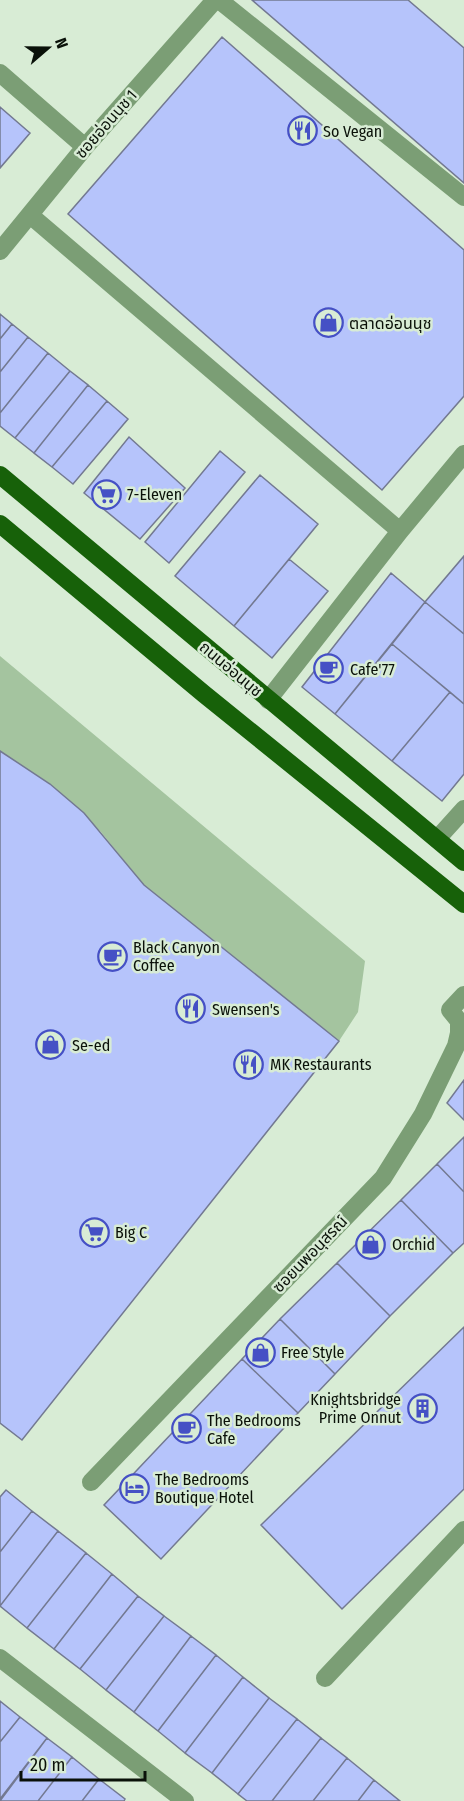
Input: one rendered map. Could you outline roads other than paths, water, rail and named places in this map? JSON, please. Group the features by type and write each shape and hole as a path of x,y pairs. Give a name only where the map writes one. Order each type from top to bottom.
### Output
{"main road":[{"name":"ถนนอ่อนนุช","path":"0,475 464,862"},
{"path":"0,524 204,694 464,904"}],"street":[{"name":"ซอยอ่อนนุช 1","path":"0,251 85,147 217,0"},
{"path":"217,0 464,197"},
{"path":"0,73 85,147"},
{"path":"30,215 400,531"},
{"path":"268,700 400,531 464,454"},
{"path":"437,839 464,809"},
{"name":"ซอยนพอนุสรณ์","path":"91,1482 383,1178 423,1114 456,1046 459,1022 450,1010 464,995"},
{"path":"325,1678 464,1530"},
{"path":"0,1658 185,1801"}],"place":[{"name":"So Vegan","path":"302,131"},
{"name":"ตลาดอ่อนนุช","path":"328,323"},
{"name":"7-Eleven","path":"106,494"},
{"name":"Cafe'77","path":"329,669"},
{"name":"Black Canyon Coffee","path":"112,956"},
{"name":"Swensen's","path":"191,1009"},
{"name":"Se-ed","path":"51,1045"},
{"name":"MK Restaurants","path":"249,1064"},
{"name":"Big C","path":"94,1232"},
{"name":"Orchid","path":"371,1244"},
{"name":"Free Style","path":"260,1352"},
{"name":"Knightsbridge Prime Onnut","path":"422,1408"},
{"name":"The Bedrooms Cafe","path":"186,1429"},
{"name":"The Bedrooms Boutique Hotel","path":"134,1488"}]}
